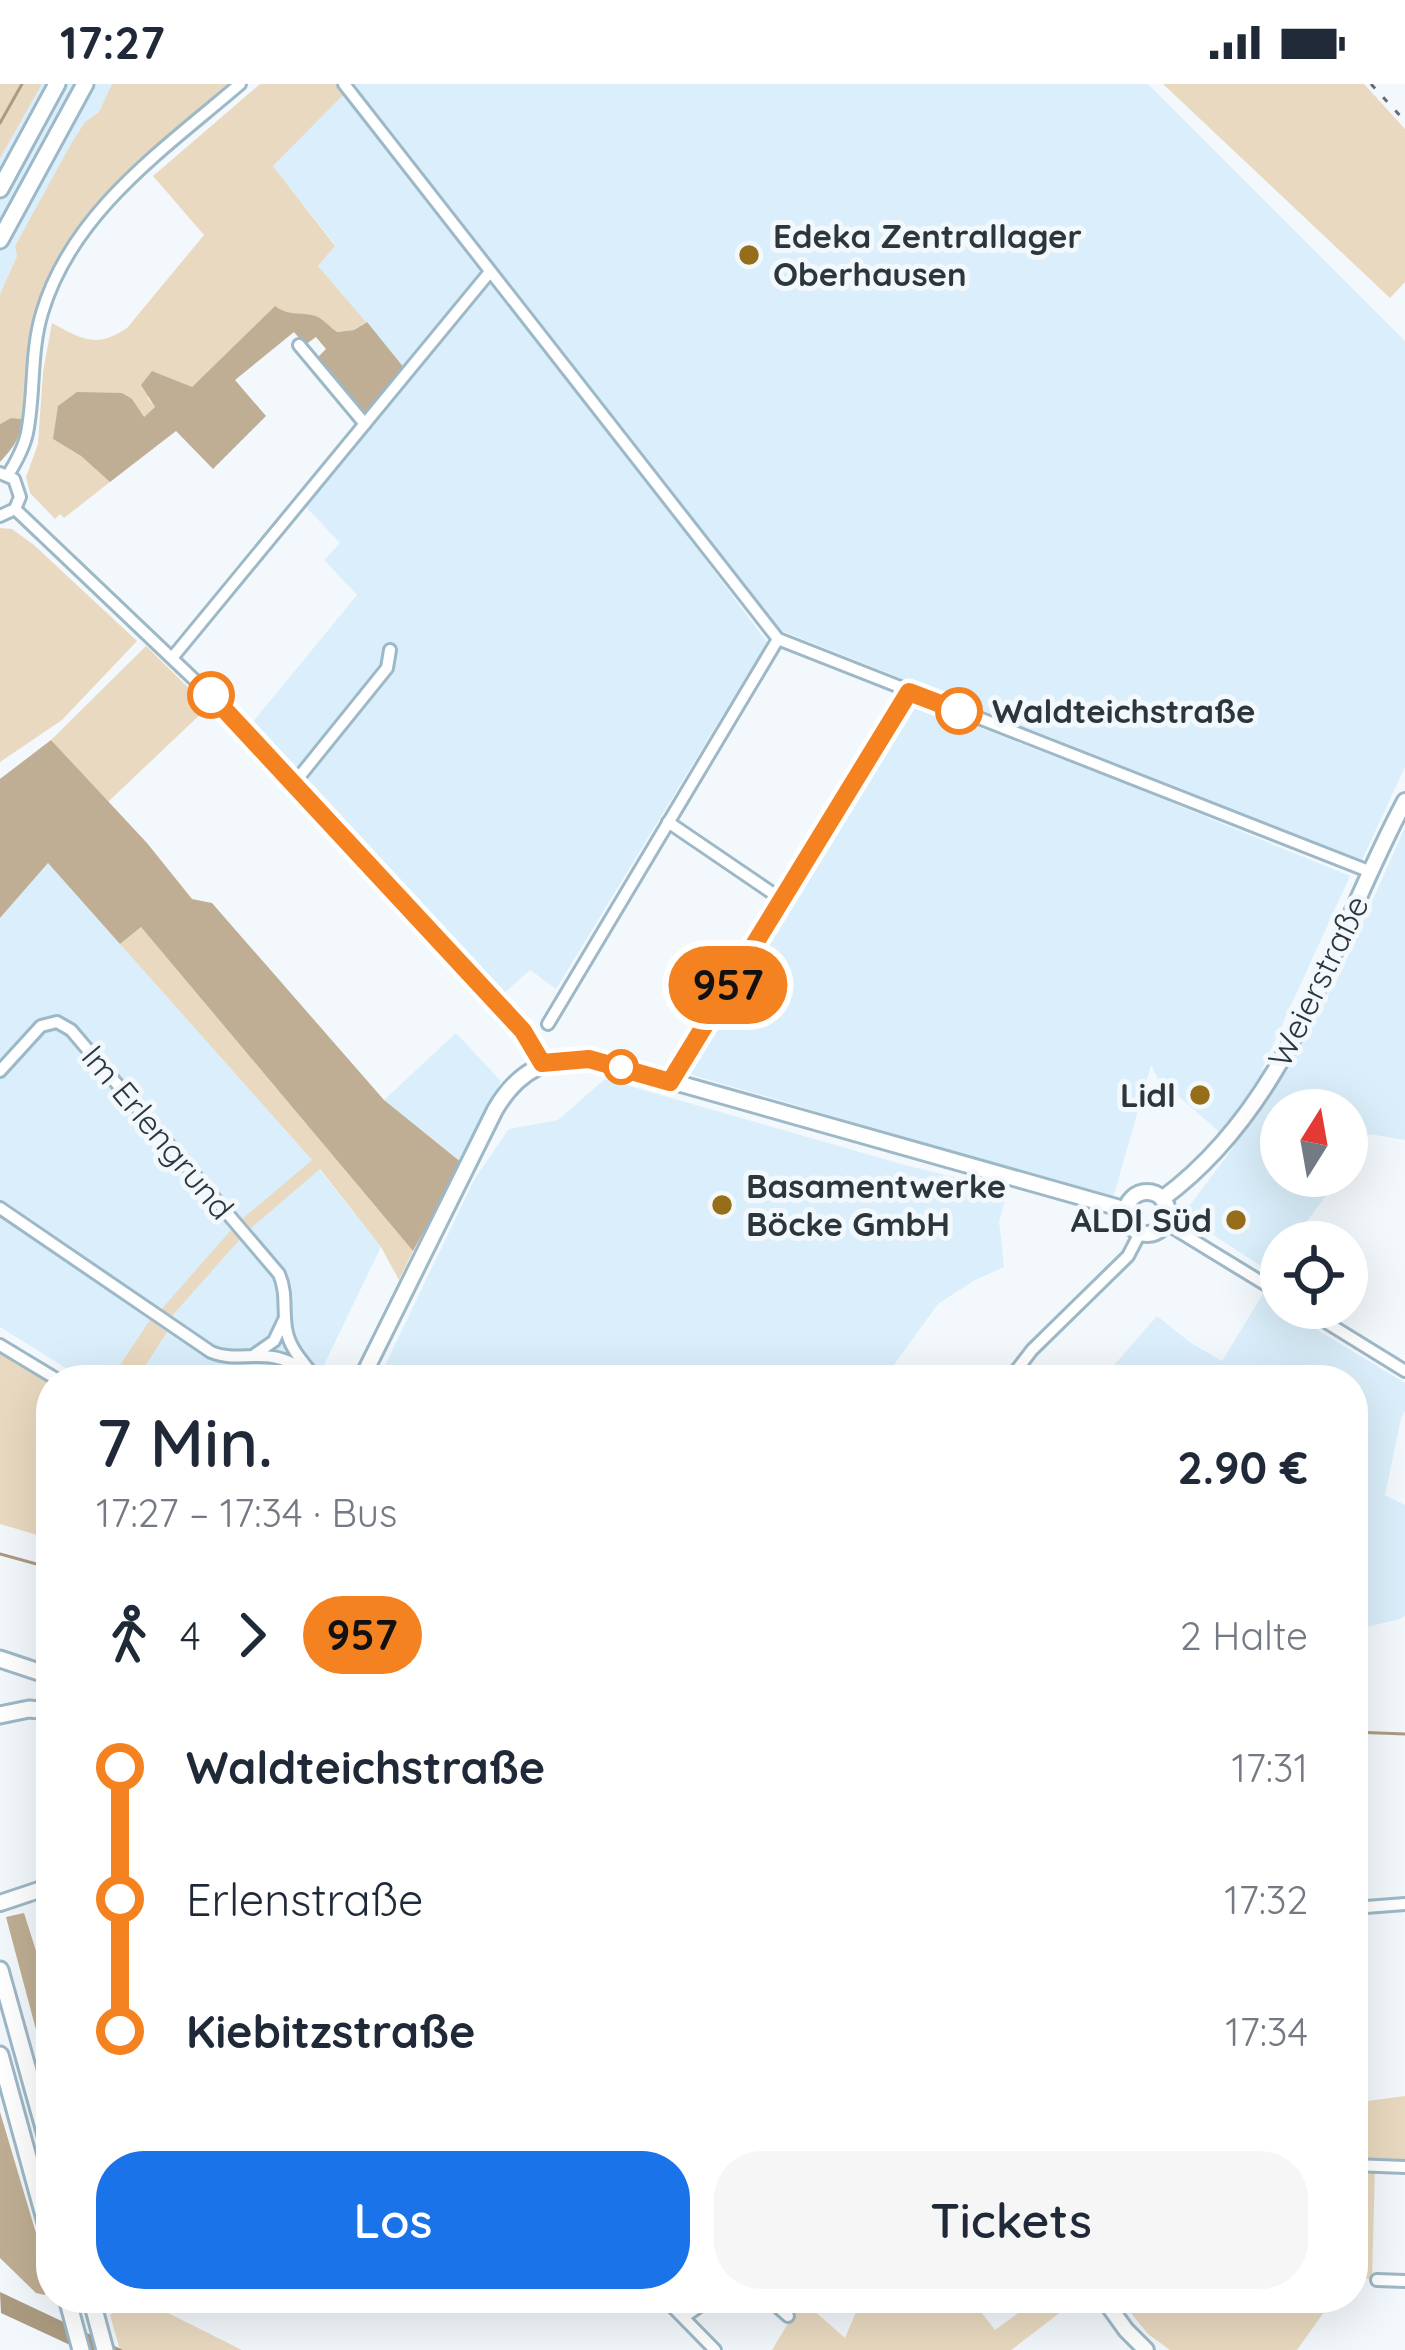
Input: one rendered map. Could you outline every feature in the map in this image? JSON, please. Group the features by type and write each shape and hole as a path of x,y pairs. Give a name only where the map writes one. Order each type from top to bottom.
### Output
{"highway":[{"path":"0,189 57,84"},
{"path":"0,240 85,84"},
{"path":"0,1659 36,1671"},
{"path":"0,1715 36,1710"},
{"path":"0,1970 36,2098"},
{"path":"0,2055 36,2186"},
{"path":"71,2313 81,2350"},
{"path":"95,2313 105,2350"}],"main road":[{"name":"Weierstraße","path":"1162,1199 1220,1147 1280,1065 1405,801"},
{"path":"368,1365 502,1098 542,1063 589,1059 1127,1210"},
{"path":"1142,1193 1162,1199 1168,1211 1156,1232 1141,1233 1129,1224 1127,1210 1132,1200 1142,1193"},
{"path":"0,1903 36,1891"},
{"path":"1110,2313 1128,2344 1146,2350"}],"street":[{"path":"0,516 14,509 20,491 4,474 26,438 42,313 66,258 114,194 239,84"},
{"path":"344,84 778,639 1371,872"},
{"path":"172,658 489,273"},
{"path":"299,345 365,424"},
{"path":"14,509 244,728 523,1031 542,1063"},
{"path":"548,1024 778,639"},
{"path":"295,782 386,668 390,650"},
{"path":"670,1082 909,692"},
{"path":"668,822 781,899"},
{"name":"Im Erlengrund","path":"0,1071 40,1026 52,1022 68,1027 271,1263 284,1286 291,1344 307,1365"},
{"name":"Im Erlengrund","path":"0,1208 211,1352 227,1358 284,1359 294,1365"},
{"path":"1165,1223 1260,1281"},
{"path":"1020,1365 1128,1256 1141,1233"},
{"path":"251,1356 278,1337 285,1315"},
{"path":"1338,1329 1405,1371"},
{"path":"0,1345 36,1367"},
{"path":"1368,1907 1405,1904"},
{"path":"1368,2166 1405,2168"},
{"path":"1377,2280 1405,2281"},
{"path":"679,2313 715,2350"},
{"path":"684,2318 691,2313"},
{"path":"785,2313 788,2316"}],"shaded area":[{"path":"0,84 112,84 99,112 85,122 15,246 17,256 0,294"},
{"path":"0,84 42,84 0,158"},
{"path":"112,84 232,84 138,165 84,224 44,294 30,345 23,419 0,424 0,294 17,256 15,246 71,144 85,122 99,112"},
{"path":"260,84 339,84 346,92 273,166 335,246 318,266 366,322 354,330 336,332 316,316 274,307 192,387 147,397 155,407 143,418 137,407 53,439 110,482 64,518 60,514 55,519 30,493 26,477 38,444 52,323 97,340 127,328 204,235 153,176"},
{"path":"339,84 1148,84 1405,341 1405,767 1362,860 782,631 625,436 611,433 767,642 556,989 530,970 504,993 252,723 357,595 324,560 340,543 306,507 410,375 318,266 335,245 273,166 345,92"},
{"path":"1163,84 1364,84 1405,129 1405,282 1390,298"},
{"path":"275,306 316,316 337,332 367,322 405,369 369,415 362,416 317,358 326,349 316,337 305,345 294,332 235,380 266,416 213,469 176,431 110,482 53,439 58,406 77,392 122,393 144,417 155,407 141,385 152,371 192,387"},
{"path":"23,419 22,426 0,462 0,424"},
{"path":"0,528 12,529 34,545 137,641 62,720 0,762"},
{"path":"146,646 208,707 108,802 51,740"},
{"path":"916,703 1350,876 1262,1069 1285,1068 1341,972 1405,827 1405,1140 1368,1135 1368,1089 1260,1089 1260,1197 1325,1197 1307,1221 1260,1221 1260,1265 1192,1221 1187,1209 1235,1145 1158,1079 1151,1065 1113,1198 689,1074"},
{"path":"51,740 192,899 212,903 384,1100 462,1163 413,1251 141,927 120,944 48,863 0,918 0,779"},
{"path":"48,863 312,1160 381,1247 324,1365 61,1365 0,1327 0,918"},
{"path":"141,927 413,1251 399,1280 381,1247 320,1169 251,1228 242,1219 312,1160 120,944"},
{"path":"456,1033 501,1081 462,1163 384,1100"},
{"name":"Basamentwerke Böcke GmbH","path":"605,1079 1008,1190 999,1221 1004,1267 938,1304 894,1365 385,1365 475,1178 509,1129 558,1120"},
{"path":"231,1230 241,1238 171,1317 160,1311"},
{"path":"1260,1299 1260,1329 1316,1329 1405,1383 1405,1411 1385,1495 1405,1505 1405,1616 1368,1626 1368,1365 1114,1365 1157,1316 1222,1361"},
{"path":"150,1320 167,1332 146,1365 120,1365"},
{"path":"0,1352 36,1375 36,1535 0,1524"},
{"path":"24,1913 36,1951 36,2030 6,1917"},
{"path":"1405,2096 1405,2163 1368,2162 1368,2101"},
{"path":"0,2112 36,2233 36,2293 0,2258"},
{"path":"1368,2169 1375,2169 1372,2279 1368,2279"},
{"path":"0,2292 36,2313 123,2350 81,2350 1,2313"},
{"path":"168,2313 242,2350 120,2350 110,2315"},
{"path":"794,2313 817,2313 845,2338 856,2313 982,2313 995,2330 1018,2313 1059,2313 1011,2350 772,2350"},
{"path":"1131,2313 1323,2313 1297,2350 1170,2350"}],"waterway":[{"path":"0,123 22,84"},
{"path":"0,1554 36,1564"},
{"path":"1368,1733 1405,1734"}],"railway":[{"path":"1371,84 1405,121"}],"bus line":[{"name":"957","path":"211,695 523,1031 542,1063 589,1059 670,1082 909,692 959,711"}],"place":[{"name":"Edeka Zentrallager Oberhausen","path":"749,255"},
{"name":"Waldteichstraße","path":"959,711"},
{"name":"Lidl","path":"1200,1095"},
{"name":"Basamentwerke Böcke GmbH","path":"722,1205"},
{"name":"ALDI Süd","path":"1236,1220"}]}
